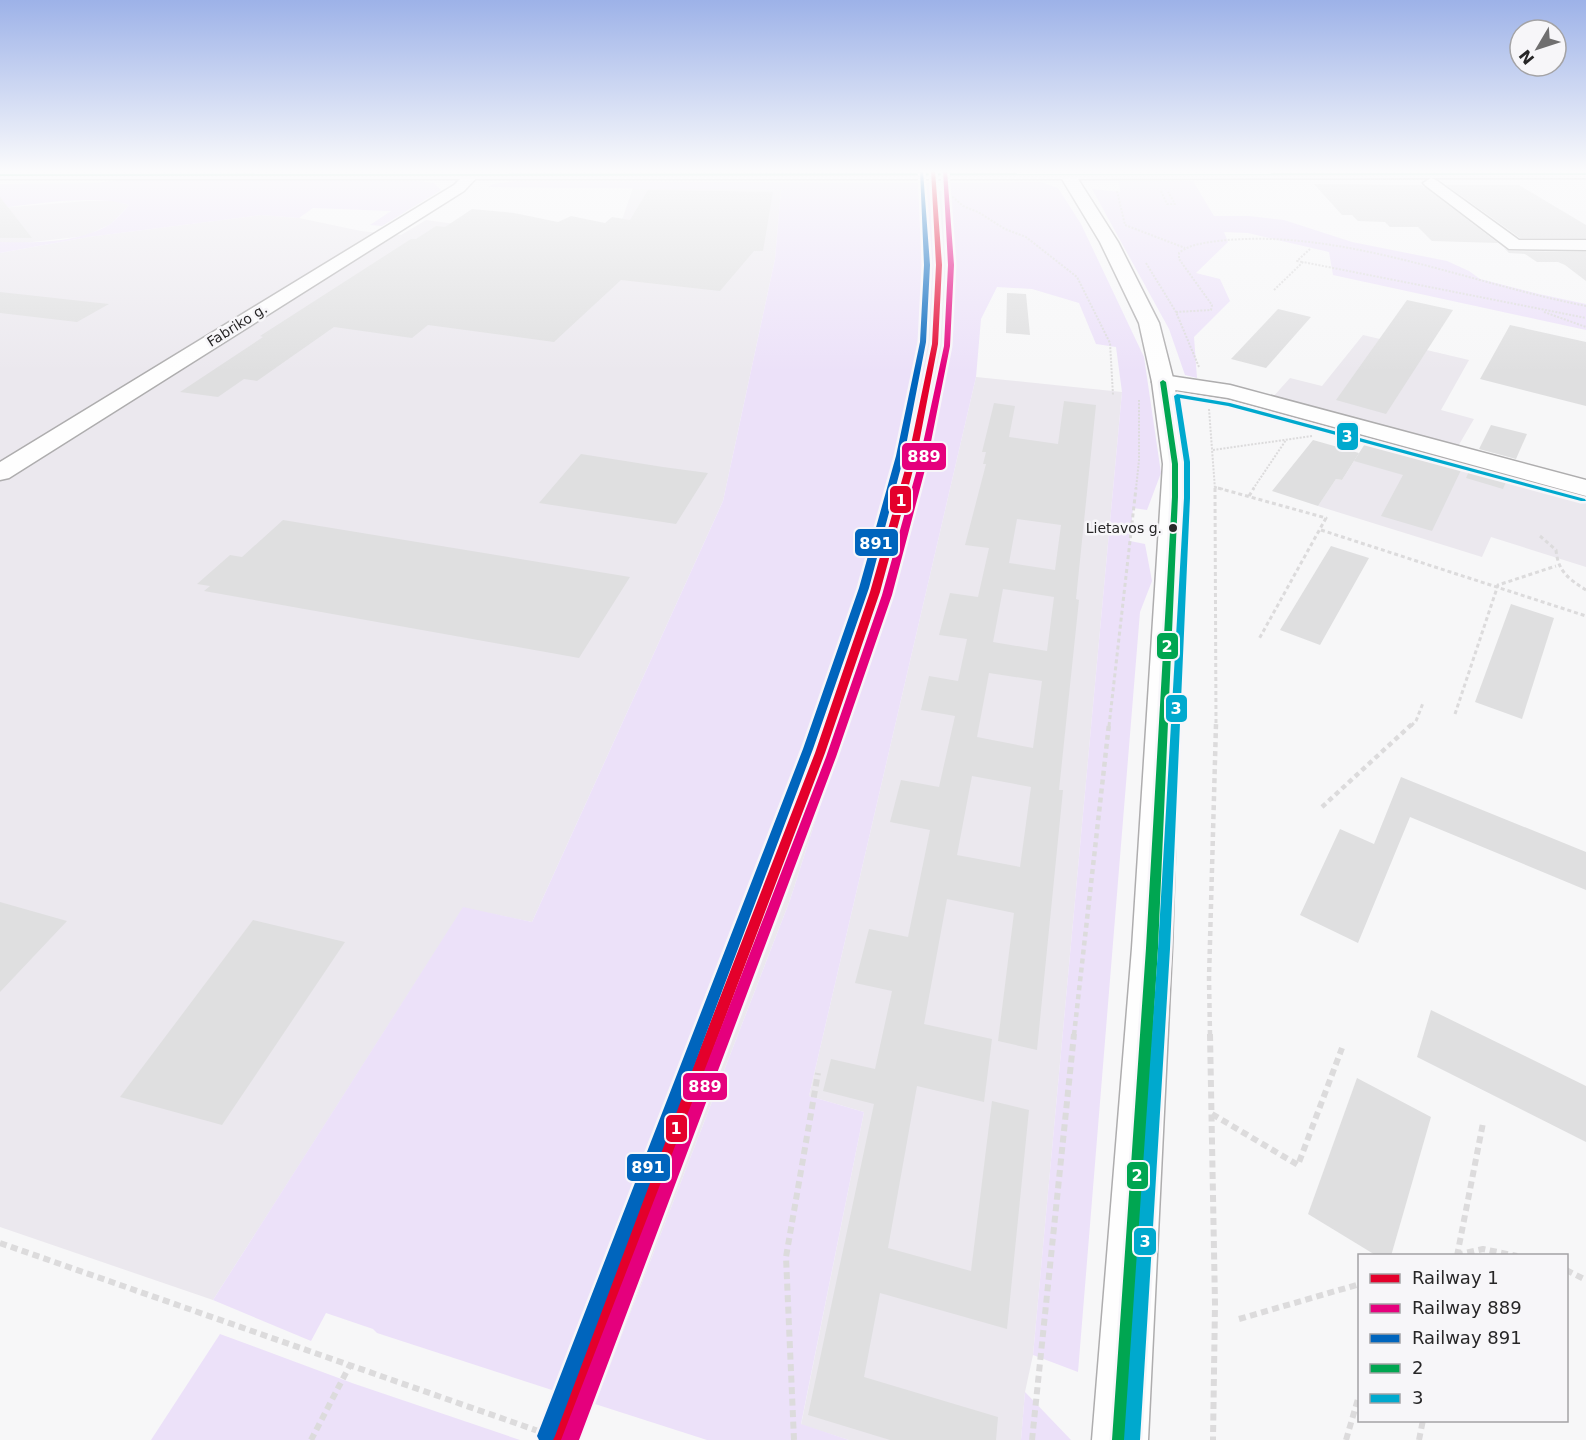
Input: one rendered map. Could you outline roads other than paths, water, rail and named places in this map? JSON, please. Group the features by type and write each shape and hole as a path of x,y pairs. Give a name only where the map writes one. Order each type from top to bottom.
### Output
{"main road":[{"name":"Fabriko g.","path":"0,473 380,237"},
{"path":"1106,237 1149,322 1151,391 1175,464 1152,948 1120,1440"},
{"path":"1506,237 1515,244 1586,245"},
{"path":"1151,391 1205,387 1259,399 1586,488"}],"rail line":[{"name":"891","path":"546,1436 808,749 864,588 900,456 923,342 927,265 925,237"},
{"name":"1","path":"557,1440 820,753 875,592 912,459 935,344 939,265 937,237"},
{"name":"889","path":"570,1440 831,757 887,595 923,462 947,346 951,265 949,237"}],"place":[{"name":"Lietavos g.","path":"1173,528"}]}
